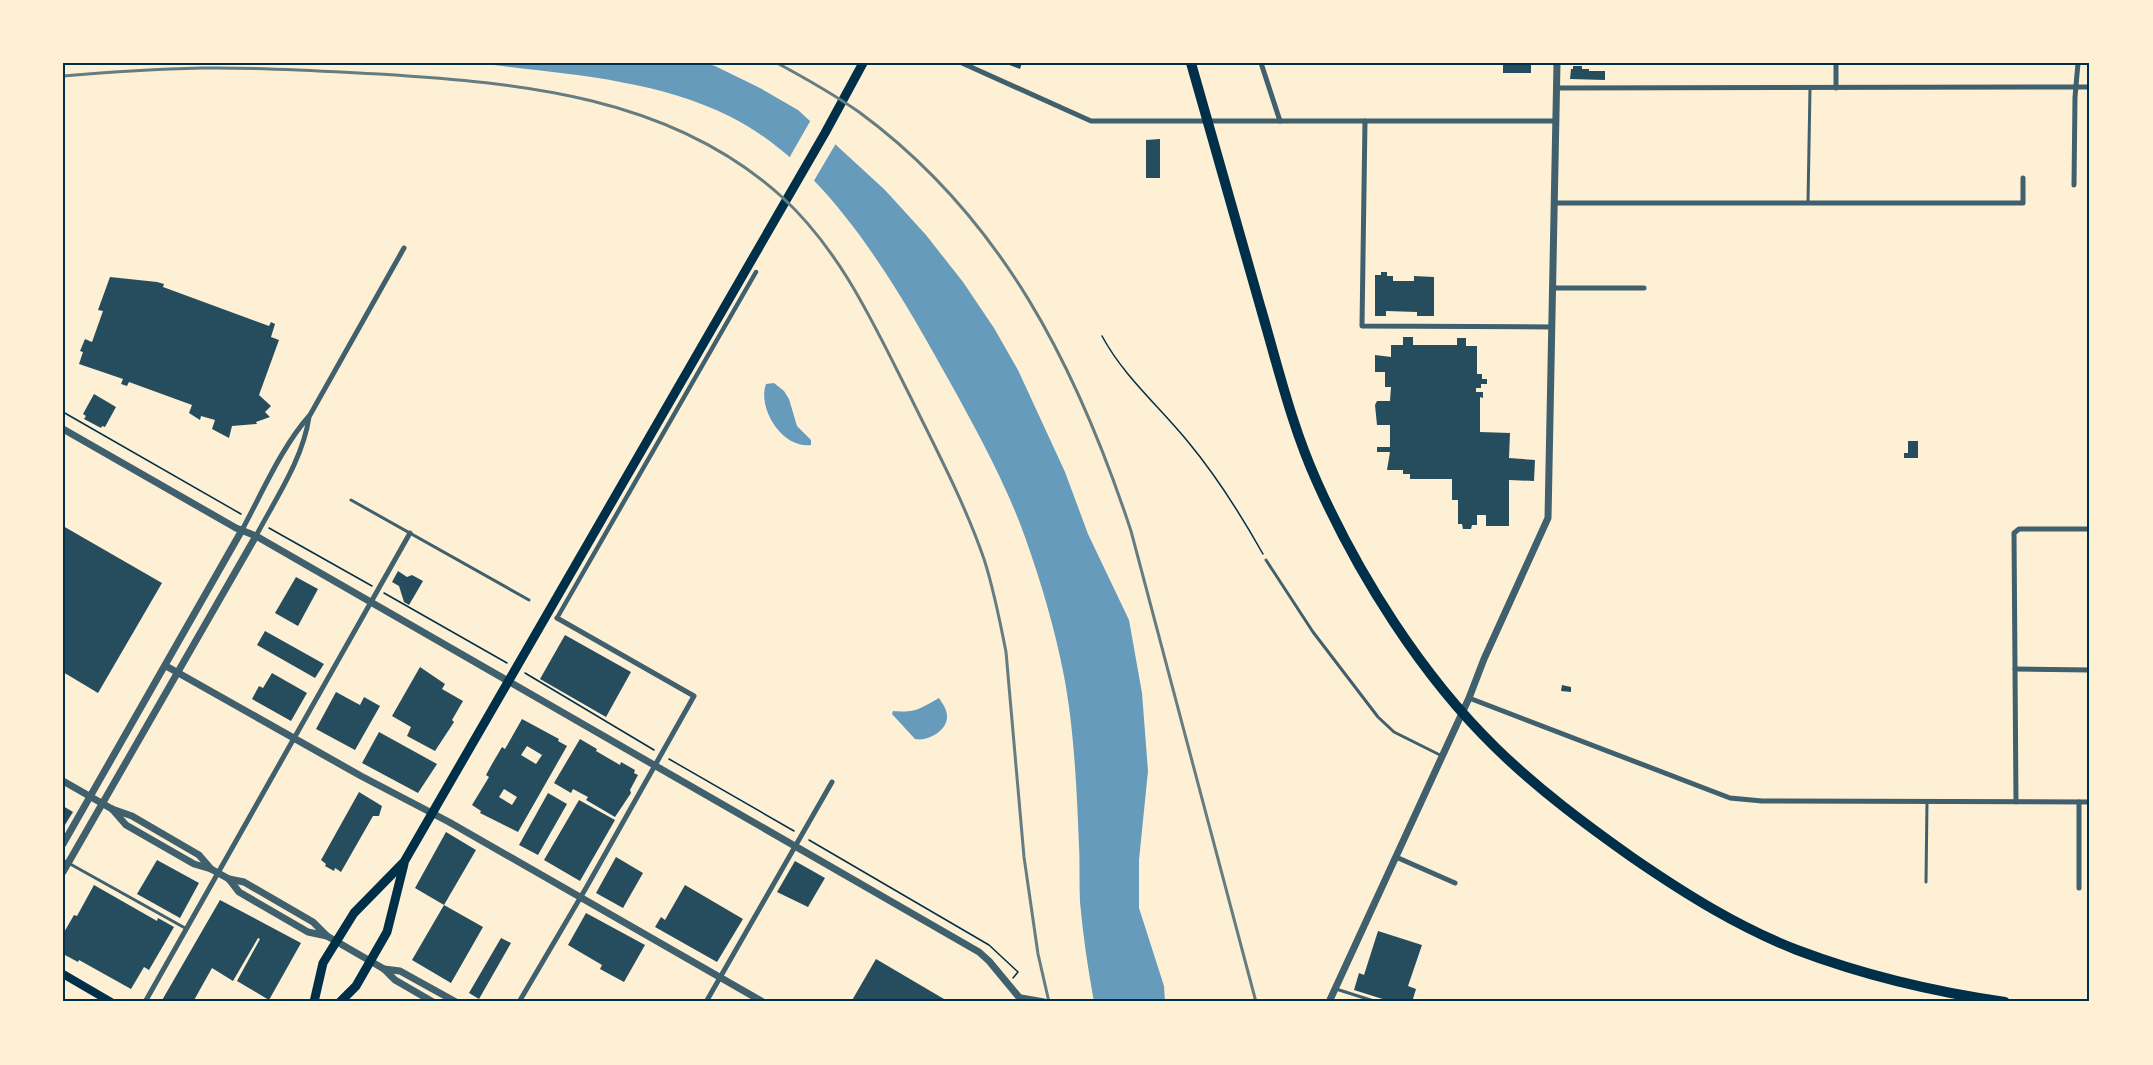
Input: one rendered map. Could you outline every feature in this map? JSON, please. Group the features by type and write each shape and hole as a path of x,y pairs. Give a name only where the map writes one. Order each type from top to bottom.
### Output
{"highway":[{"path":"1191,63 1303,447 1337,525 1365,576 1432,676 1493,746 1552,798 1592,829 1683,891 1758,933 1794,949 1899,981 2005,1002"}],"main road":[{"path":"314,1002 323,963 332,939 404,862 825,133 863,63"},
{"path":"340,1002 356,986 387,932 404,862"},
{"path":"63,974 111,1002"}],"street":[{"path":"963,63 1091,121 1556,121"},
{"path":"1261,63 1280,121"},
{"path":"1329,1002 1469,698 1484,659 1548,518 1557,63"},
{"path":"1836,63 1836,88"},
{"path":"2074,185 2078,63"},
{"path":"1557,88 2090,87"},
{"path":"1365,121 1362,326 1552,327"},
{"path":"1555,203 2023,203 2023,178"},
{"path":"63,844 166,666 295,434 310,415 404,248"},
{"path":"519,1002 694,696 557,618 756,272"},
{"path":"1553,288 1644,288"},
{"path":"63,872 66,861 102,804 256,536 293,465 307,430 310,415"},
{"path":"63,429 372,602 979,952 1021,1001 1041,1001"},
{"path":"2016,802 2014,533 2016,530 2090,529"},
{"path":"145,1002 187,929 215,871 294,738 410,533"},
{"path":"212,583 225,591"},
{"path":"166,666 449,822 763,1002"},
{"path":"2015,669 2090,670"},
{"path":"1469,698 1730,798 1762,801 2090,802"},
{"path":"129,727 142,734"},
{"path":"63,781 102,804 132,816 199,855 215,871 229,879 239,892 309,932 332,939 384,969 395,980 433,1002"},
{"path":"706,1002 832,782"},
{"path":"2079,802 2079,888"},
{"path":"1396,857 1455,883"},
{"path":"384,969 400,971 456,1002"}],"lane":[{"path":"1808,203 1809,88"},
{"path":"351,500 529,600"},
{"path":"1266,560 1301,615 1378,717 1395,732 1442,756"},
{"path":"1926,882 1927,801"},
{"path":"66,861 187,929"},
{"path":"1335,988 1377,1002"}],"path":[{"path":"1102,336 1113,356 1188,441 1216,478 1238,510 1266,560"},
{"path":"63,412 234,510"},
{"path":"266,526 371,586"},
{"path":"385,594 502,660"},
{"path":"533,678 655,751"},
{"path":"668,758 796,833"},
{"path":"806,838 989,945 1018,972"}],"water":[{"path":"478,63 703,63 715,66 798,110 885,190 926,235 963,282 994,328 1018,370 1065,472 1088,534 1129,620 1142,693 1148,771 1139,860 1139,908 1164,986 1165,1002 1094,1002 1080,902 1077,804 1070,717 1060,658 1042,588 1017,517 981,440 908,309 858,233 830,198 799,166 765,138 729,116 700,103 670,93 606,79"},
{"path":"774,383 784,391 789,399 797,426 811,440 811,445 801,445 791,441 782,434 769,415 764,394 766,384"},
{"path":"939,698 946,711 946,721 941,730 926,739 915,739 892,714 893,711 917,709"}],"pier":[{"path":"812,118 838,140 812,184 788,160"}],"building":[{"path":"1004,63 1022,63 1020,69"},
{"path":"1503,63 1531,63 1531,73 1503,73"},
{"path":"1573,66 1582,66 1582,69 1589,69 1589,71 1605,71 1605,80 1570,79"},
{"path":"1160,139 1160,178 1146,178 1146,140"},
{"path":"1381,272 1387,272 1387,276 1393,276 1393,281 1414,281 1414,276 1434,277 1434,316 1417,316 1417,312 1386,311 1386,316 1375,316 1375,275 1381,275"},
{"path":"110,277 157,282 164,284 163,287 269,326 271,322 275,324 271,337 279,340 259,395 271,406 265,412 270,417 256,422 257,424 232,426 229,438 212,429 215,420 201,416 200,420 189,413 192,405 129,382 127,386 121,384 123,379 79,364 83,352 80,351 85,339 92,342 103,311 98,310"},
{"path":"1403,337 1413,337 1413,345 1457,345 1457,338 1466,338 1466,346 1477,346 1477,374 1482,374 1482,379 1487,379 1487,384 1481,384 1481,388 1476,388 1476,392 1483,392 1483,398 1480,397 1480,432 1510,433 1509,458 1535,460 1534,481 1509,480 1509,526 1486,526 1486,515 1477,515 1477,525 1472,525 1471,529 1463,529 1462,524 1458,524 1458,500 1452,500 1452,479 1410,479 1410,474 1403,474 1403,470 1387,470 1390,452 1377,452 1377,447 1390,447 1390,425 1377,425 1375,405 1377,401 1390,401 1391,387 1385,387 1385,372 1375,372 1375,355 1391,357 1391,345 1403,345"},
{"path":"94,394 116,407 105,427 101,428 84,419 86,416 83,414"},
{"path":"1908,441 1918,441 1918,458 1904,458 1904,453 1908,453"},
{"path":"63,526 162,583 98,693 63,672"},
{"path":"398,571 407,577 412,575 423,581 409,605 404,602 399,586 392,582"},
{"path":"296,577 318,589 298,626 275,613"},
{"path":"265,631 324,664 315,678 257,645"},
{"path":"565,635 631,672 606,717 540,679"},
{"path":"420,667 445,684 442,689 463,701 452,720 454,722 435,751 407,736 411,727 392,716"},
{"path":"272,673 307,693 291,721 252,699 259,686 263,688"},
{"path":"1562,685 1571,687 1571,692 1561,691"},
{"path":"336,692 360,705 364,697 380,706 355,750 316,729"},
{"path":"522,719 559,739 558,741 567,746 518,832 480,813 481,811 472,805 489,777 486,775 502,747 505,749","holes":["527,746 542,755 536,764 521,755","504,789 517,797 512,805 499,797"]},
{"path":"379,732 437,764 418,793 362,763"},
{"path":"580,739 620,765 621,762 635,770 634,773 638,775 630,790 631,793 615,817 586,800 588,797 573,789 571,793 554,783"},
{"path":"359,792 382,806 379,816 373,816 341,872 335,868 334,871 325,866 326,864 321,860"},
{"path":"548,793 567,804 538,855 519,845"},
{"path":"579,800 615,820 580,881 544,860"},
{"path":"63,806 73,812 63,828"},
{"path":"446,832 476,850 444,905 415,888"},
{"path":"616,857 643,873 623,908 596,893"},
{"path":"157,860 199,883 180,918 137,894"},
{"path":"795,861 825,878 808,907 777,892"},
{"path":"94,885 157,921 158,918 174,927 149,970 144,967 131,989 79,960 78,962 63,954 63,934 74,915 77,916"},
{"path":"685,885 743,919 717,962 655,927 661,917 665,920"},
{"path":"220,900 301,943 269,1000 237,981 260,939 258,938 233,981 212,968 193,1002 161,1002"},
{"path":"444,905 483,927 451,983 412,960"},
{"path":"586,913 645,945 624,982 600,969 602,965 568,945"},
{"path":"1378,931 1422,945 1408,986 1416,989 1412,1002 1392,1002 1354,990 1359,973 1364,975"},
{"path":"501,938 511,943 479,999 469,993"},
{"path":"876,959 944,999 942,1002 851,1002"}],"railway":[{"path":"777,63 819,86 859,112 910,153 954,199 994,247 1028,299 1059,354 1086,411 1131,531 1256,1002"},
{"path":"63,76 185,68 268,69 433,78 540,90 592,101 643,116 692,136 739,163 782,197 822,242 856,292 950,478 984,559 1006,652 1024,857 1038,954 1049,1002"}]}
